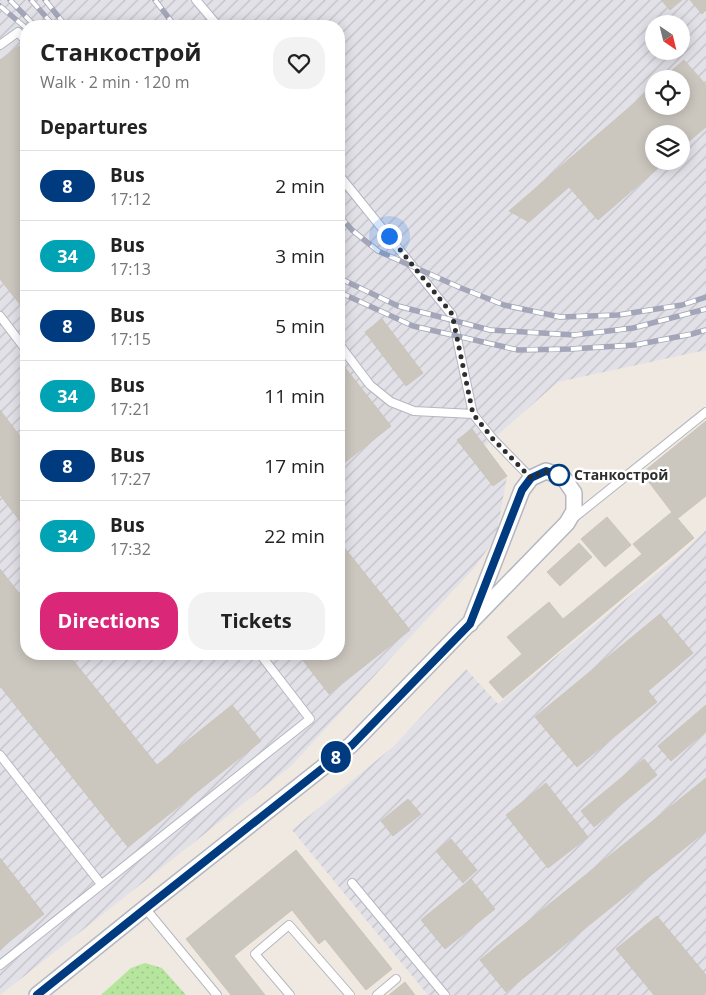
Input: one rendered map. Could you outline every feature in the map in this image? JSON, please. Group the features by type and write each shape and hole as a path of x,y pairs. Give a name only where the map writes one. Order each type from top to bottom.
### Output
{"street":[{"path":"37,995 352,745 470,624 568,523 574,511 574,493 563,477 546,471 531,478 522,490 470,624"}],"lane":[{"path":"196,0 213,20"},
{"path":"0,45 18,32 20,34"},
{"path":"345,182 452,314 473,414 493,439 531,478"},
{"path":"0,316 20,342"},
{"path":"345,352 370,385 391,402 414,411 473,414"},
{"path":"568,523 706,412"},
{"path":"0,966 310,719 265,660"},
{"path":"0,755 101,884"},
{"path":"352,883 445,995"},
{"path":"146,908 217,995"},
{"path":"290,995 255,954 289,925 350,995"},
{"path":"377,995 396,979"}],"shaded area":[{"path":"0,0 706,0 706,350 558,382 485,446 507,476 496,537 475,567 291,766 0,995"},
{"path":"706,530 706,995 428,995 292,830 394,746 466,669 498,704 688,548"}],"green space":[{"path":"145,963 162,968 186,995 101,995 131,968"}],"building":[{"path":"661,0 682,0 670,10"},
{"path":"690,0 706,0 706,10 702,14"},
{"path":"19,46 20,47 20,304 0,279 0,60"},
{"path":"684,60 706,85 706,127 690,140 690,125 645,125 645,170 656,170 598,220 569,187 529,222 509,211 645,94 645,115 690,115 690,70 672,70"},
{"path":"382,319 423,373 406,386 365,332"},
{"path":"345,368 391,426 345,462"},
{"path":"0,410 20,436 20,521 0,495"},
{"path":"706,421 706,496 677,519 642,473"},
{"path":"472,429 507,476 493,486 457,440"},
{"path":"672,512 694,538 503,698 489,682 522,654 507,637 549,602 563,619 642,554 633,544"},
{"path":"607,517 631,545 605,567 581,539"},
{"path":"579,543 592,557 560,586 547,572"},
{"path":"345,549 410,630 329,694 303,660 345,660"},
{"path":"0,569 20,594 20,660 73,660 157,765 232,705 261,741 128,847 0,686"},
{"path":"660,614 693,653 648,691 657,702 577,767 535,717"},
{"path":"706,705 706,731 671,761 658,746"},
{"path":"644,759 657,775 594,827 581,811"},
{"path":"706,778 706,831 506,992 480,960"},
{"path":"546,783 588,837 548,868 506,815"},
{"path":"408,799 421,814 393,836 381,821"},
{"path":"451,839 477,870 463,883 436,851"},
{"path":"296,850 392,969 366,990 325,939 319,944 292,910 234,956 265,995 231,995 186,939"},
{"path":"0,858 44,914 0,949"},
{"path":"471,879 495,909 445,949 421,920"},
{"path":"657,916 706,975 706,992 703,995 654,995 616,949"},
{"path":"405,982 415,995 389,995"}],"railway":[{"path":"10,0 29,20"},
{"path":"31,0 49,20"},
{"path":"45,0 61,20"},
{"path":"155,0 170,20"},
{"path":"0,6 20,23"},
{"path":"345,222 378,251 461,288 504,305 560,317 618,315 682,305 706,297"},
{"path":"345,281 398,306 490,330 575,335 633,328 706,309"},
{"path":"345,295 413,326 518,350 635,345 706,330"}],"bus line":[{"name":"8","path":"37,995 352,745 470,624 522,490 531,478 546,471 563,477"}],"place":[{"name":"Станкострой","path":"559,475"}],"route":[{"path":"389,236 452,314 473,414 493,439 531,478 546,471 563,477 559,475"}]}
